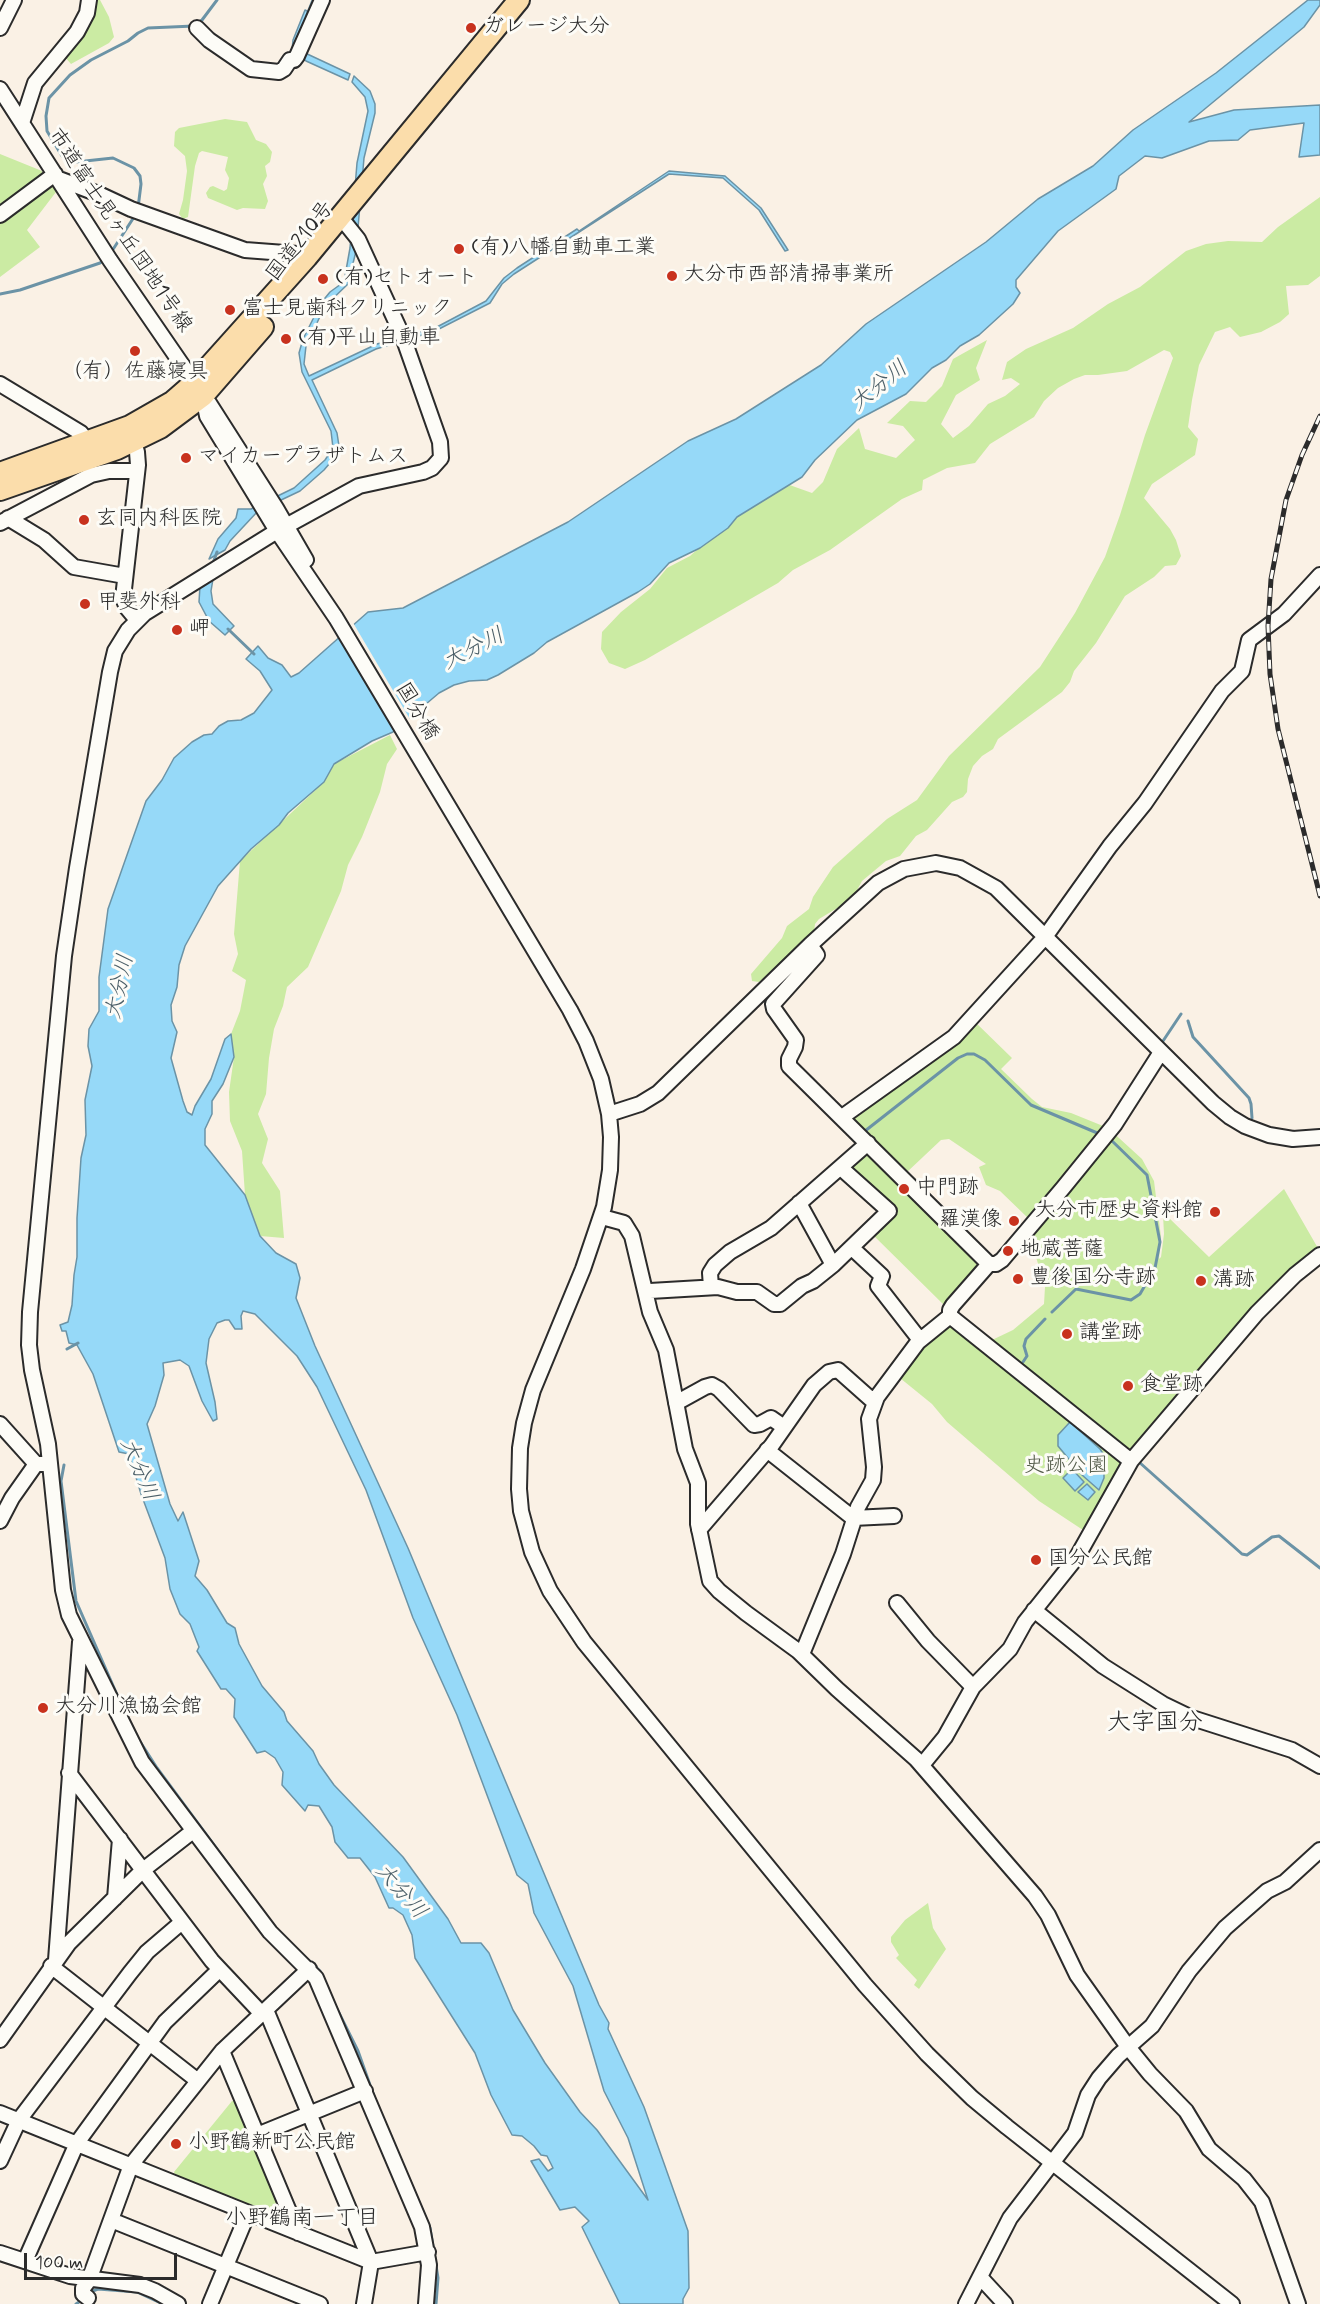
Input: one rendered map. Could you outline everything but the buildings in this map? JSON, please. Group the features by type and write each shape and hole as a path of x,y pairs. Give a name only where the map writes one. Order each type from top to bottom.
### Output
{"highway":[{"name":"国道210号","path":"0,473 89,443 130,426 199,389 519,0"},
{"name":"国道210号","path":"0,490 134,442 160,428 287,299 346,224 433,102"}],"street":[{"path":"0,28 14,0"},
{"path":"22,123 35,83 77,32 87,13 88,0"},
{"path":"197,28 218,47 255,70 279,72 290,60 294,60 299,52 322,0"},
{"name":"市道富士見ヶ丘団地1号線","path":"0,89 126,283 215,411 271,510"},
{"path":"0,215 57,176 137,211 245,250 297,254 307,257"},
{"path":"346,224 358,239 403,337 440,442 441,455 438,462 427,471 359,486 282,528 155,606 137,620 121,640 111,664 61,980 29,1334 43,1464 64,1599 69,1615 136,1752 270,1932 309,1969 318,1981 423,2227 429,2273 426,2304"},
{"path":"0,384 81,433 89,443"},
{"path":"134,442 137,452 137,471 125,576 125,605 137,620"},
{"path":"4,521 91,475 109,471 137,471"},
{"name":"国分橋","path":"271,510 578,1026 597,1067 609,1114 610,1170 602,1217 536,1382 524,1423 519,1462 520,1499 527,1535 541,1573 555,1600 580,1636 904,2030 972,2097 1232,2304"},
{"path":"4,521 44,540 74,567 125,576"},
{"path":"842,1117 954,1037 1045,937 1110,846 1150,795 1222,691 1242,671 1251,637 1284,614 1320,574"},
{"path":"609,1114 640,1104 658,1093 868,890 887,876 912,866 936,863 960,868 987,882 1213,1103 1245,1126 1282,1137 1320,1138"},
{"path":"810,945 817,955 774,1001 773,1006 796,1040 789,1059 789,1066 989,1264 996,1264 1002,1260 1079,1169 1115,1124 1161,1052"},
{"path":"711,1287 710,1273 715,1265 730,1252 766,1232 868,1143"},
{"path":"650,1291 711,1287 737,1292 757,1292 778,1305 833,1265 889,1211 841,1168"},
{"path":"799,1203 833,1265"},
{"path":"602,1217 621,1221 632,1236 650,1312 666,1350 685,1449 698,1483 699,1530 707,1573 714,1586 746,1614 801,1654 922,1765 1040,1902 1077,1975 1128,2047 1150,2074 1186,2110 1209,2149 1244,2179 1262,2202 1298,2304"},
{"path":"852,1248 882,1276 878,1286 920,1340"},
{"path":"922,1765 945,1737 973,1687 1010,1649 1024,1622 1077,1557 1131,1461 1257,1313 1294,1275 1320,1255"},
{"path":"801,1654 843,1554 853,1518 873,1480 874,1467 869,1419 874,1402 920,1340 950,1316 953,1305 989,1264"},
{"path":"950,1316 1131,1461"},
{"path":"699,1530 767,1450 814,1385 833,1370 842,1373 874,1402"},
{"path":"676,1403 712,1385 719,1389 754,1425 771,1418 784,1427"},
{"path":"0,1424 43,1464"},
{"path":"767,1450 853,1518 894,1516"},
{"path":"0,1521 12,1498 43,1464"},
{"path":"897,1603 928,1641 973,1687"},
{"path":"1034,1610 1103,1666 1163,1704 1192,1718 1292,1750 1320,1766"},
{"path":"53,1963 80,1640"},
{"path":"69,1773 219,1970 264,2012 310,2114 371,2262 364,2304"},
{"path":"0,2040 69,1943 144,1870 194,1831"},
{"path":"115,1898 120,1839"},
{"path":"966,2304 1010,2218 1075,2133 1092,2089 1112,2062 1152,2026 1189,1971 1225,1928 1267,1891 1285,1881 1320,1850"},
{"path":"0,2161 19,2120 103,2008 147,1952 182,1922"},
{"path":"53,1963 103,2008 198,2081"},
{"path":"88,2298 83,2294 83,2289 89,2280 131,2165 222,2051 309,1969"},
{"path":"25,2261 77,2143 179,2007 219,1970"},
{"path":"222,2051 298,2233"},
{"path":"257,2135 365,2091"},
{"path":"0,2112 371,2262 428,2252"},
{"path":"210,2304 248,2213"},
{"path":"111,2220 320,2304"},
{"path":"0,2253 63,2275 140,2285 155,2290 177,2304"},
{"path":"981,2278 1005,2304"}],"green space":[{"path":"93,0 100,0 109,17 114,37 109,43 71,64 64,56"},
{"path":"225,119 247,122 256,140 266,144 272,152 270,162 265,166 267,176 263,184 268,201 265,209 237,210 208,198 206,193 210,187 224,191 227,189 229,178 225,170 228,157 202,151 199,153 195,166 188,217 183,219 179,214 187,171 185,156 174,146 175,132 179,128"},
{"path":"0,154 42,171 42,177 0,209"},
{"path":"50,181 56,192 27,230 40,247 0,277 0,220"},
{"path":"1320,197 1320,276 1308,285 1286,286 1289,314 1280,322 1261,332 1240,337 1230,327 1215,332 1199,365 1192,400 1188,427 1198,439 1195,455 1152,484 1144,498 1170,529 1176,540 1181,556 1176,565 1165,566 1154,577 1125,596 1062,692 998,739 993,749 973,766 968,779 967,792 963,797 952,802 927,830 916,836 900,856 886,861 862,881 855,894 844,904 819,919 805,945 759,982 752,981 751,974 782,938 787,926 809,909 813,897 833,867 887,819 917,800 949,756 1040,667 1075,613 1105,557 1173,358 1170,352 1164,350 1127,371 1085,375 1058,388 1044,401 1034,417 990,444 975,463 947,468 923,480 922,490 902,499 830,550 645,660 625,669 609,663 601,649 602,632 621,612 650,589 667,568 690,556 736,515 784,483 812,493 823,482 837,449 859,428 865,449 896,458 915,440 903,426 887,423 910,401 926,402 942,386 953,359 987,340 976,368 980,380 956,395 941,424 953,438 969,426 988,404 1005,396 1020,384 1011,378 1002,380 1007,362 1026,349 1073,328 1108,304 1140,287 1186,251 1206,244 1228,241 1262,242 1278,227"},
{"path":"390,735 397,749 387,764 380,792 348,865 341,891 308,967 287,987 274,1029 266,1094 258,1114 268,1139 262,1163 280,1191 284,1238 260,1236 245,1195 242,1151 230,1121 229,1092 234,1057 231,1034 240,1011 246,980 232,971 238,954 234,934 240,861 324,782 334,764"},
{"path":"972,1019 1012,1058 1001,1069 1032,1099 1042,1107 1071,1113 1108,1128 1142,1159 1154,1181 1161,1237 1159,1259 1164,1234 1163,1215 1167,1216 1209,1257 1284,1189 1319,1250 1132,1454 992,1340 1013,1330 1044,1304 1045,1287 1036,1257 1017,1232 1028,1218 1000,1191 986,1185 979,1167 986,1164 949,1139 941,1140 906,1173 851,1117"},
{"path":"867,1146 983,1261 946,1307 871,1233 891,1210 844,1168"},
{"name":"史跡公園","path":"948,1322 1127,1461 1086,1532 1039,1501 947,1422 932,1404 900,1378 903,1367"},
{"path":"928,1903 933,1928 946,1949 919,1989 914,1985 917,1980 896,1958 899,1955 891,1942 891,1937 905,1920"},
{"path":"232,2101 239,2101 285,2212 276,2219 176,2177 174,2172"}],"water":[{"name":"大分川","path":"1308,0 1320,0 1320,5 1304,27 1189,122 1234,110 1320,105 1320,155 1299,157 1304,123 1250,130 1238,140 1209,141 1162,158 1145,156 1119,176 1116,189 1058,231 1016,280 1016,287 1020,293 1013,304 979,335 960,346 946,360 932,368 906,394 857,420 815,460 802,477 737,517 728,528 700,548 669,563 650,584 638,592 547,642 534,653 498,675 487,680 454,685 439,693 393,732 372,741 334,764 324,782 251,849 218,886 185,946 179,965 177,987 171,1005 172,1021 177,1032 171,1058 187,1112 192,1115 211,1079 225,1039 231,1034 234,1057 223,1084 212,1101 212,1114 205,1129 205,1145 245,1195 260,1236 276,1253 296,1264 300,1278 296,1298 315,1346 408,1548 599,2005 609,2023 608,2029 644,2107 688,2231 689,2288 683,2304 620,2304 582,2227 589,2221 575,2207 560,2210 531,2161 539,2159 548,2171 553,2168 547,2156 541,2155 522,2136 512,2135 491,2095 475,2053 415,1958 412,1935 403,1915 389,1908 375,1877 360,1858 348,1858 335,1842 332,1827 319,1806 308,1805 305,1811 282,1785 283,1772 275,1758 265,1751 257,1753 234,1717 235,1699 226,1689 221,1689 197,1651 199,1647 190,1624 180,1614 170,1589 165,1558 129,1454 119,1452 93,1374 77,1345 69,1343 66,1331 62,1331 60,1325 68,1322 72,1305 77,1257 81,1158 86,1135 85,1100 92,1066 88,1046 89,1029 99,1011 99,977 108,909 146,801 162,780 174,758 192,742 204,735 212,734 219,726 228,721 241,720 254,713 272,690 260,671 246,659 258,646 268,658 282,665 291,677 299,673 368,612 403,608 568,522 688,441 736,419 821,365 866,324 986,242 1038,199 1093,166 1133,130 1216,73","holes":["243,1311 255,1314 297,1356 317,1387 366,1490 413,1618 457,1715 517,1875 528,1884 534,1913 573,1986 604,2091 628,2138 648,2200 545,2063 513,2010 489,1953 481,1943 461,1943 448,1919 403,1857 334,1785 313,1751 287,1721 284,1712 262,1686 239,1644 235,1628 227,1623 207,1590 195,1576 199,1561 183,1512 178,1521 170,1504 147,1424 164,1375 163,1363 180,1360 189,1366 202,1401 213,1421 217,1419 206,1363 209,1339 217,1323 229,1320 235,1329 242,1329"]},
{"path":"305,10 311,13 303,52 350,74 348,80 306,61 292,50 293,40"},
{"path":"354,76 370,91 375,104 364,158 356,251 348,284 325,306 306,346 304,364 309,376 377,344 435,328 486,301 504,278 517,268 577,229 579,231 669,171 725,176 761,208 788,250 785,251 759,210 723,178 669,174 514,274 502,284 490,303 435,331 376,349 312,380 337,433 339,446 335,457 300,491 258,511 230,541 225,550 209,559 218,539 236,518 238,509 251,509 294,488 325,460 333,448 331,431 302,372 299,353 303,339 321,303 341,284 345,276 350,248 357,163 368,111 365,97 352,82"},
{"path":"213,579 211,591 213,604 234,626 225,635 209,621 199,602 200,586"},
{"path":"1070,1422 1104,1455 1104,1478 1099,1490 1082,1475 1058,1446 1058,1435"},
{"path":"1072,1469 1084,1482 1075,1491 1063,1478"},
{"path":"1087,1484 1095,1492 1088,1500 1078,1492"}],"pier":[{"path":"352,621 411,721 396,733 337,634"}],"waterway":[{"path":"138,208 141,184 140,176 134,168 113,158 76,162 62,156 47,131 46,116 49,98 70,75 91,60 148,28 194,26 202,20 217,0"},
{"path":"307,15 313,0"},
{"path":"110,254 136,214"},
{"path":"0,294 20,290 106,259"},
{"path":"212,566 217,552"},
{"path":"228,629 254,654"},
{"path":"1163,1041 1181,1014"},
{"path":"1188,1021 1193,1037 1249,1098 1252,1118"},
{"path":"865,1131 958,1058 974,1054 985,1060 1031,1105 1102,1135"},
{"path":"1052,1312 1076,1289 1131,1300 1140,1294 1155,1268 1160,1242 1147,1175 1109,1138"},
{"path":"1023,1362 1027,1356 1024,1346 1026,1339 1045,1319"},
{"path":"67,1349 78,1343"},
{"path":"1139,1462 1242,1554 1247,1555 1272,1537 1279,1536 1320,1568"},
{"path":"64,1465 61,1481 76,1601 125,1713"},
{"path":"139,1740 157,1768 256,1902"},
{"path":"287,1940 320,1971 328,1989"},
{"path":"333,2001 358,2051 376,2102"},
{"path":"407,2174 430,2228 438,2278 436,2304"},
{"path":"90,2292 98,2289 137,2292 163,2304"}],"railway":[{"path":"1320,416 1302,455 1286,500 1271,579 1268,626 1270,674 1278,729 1320,896"}],"place":[{"name":"ガレージ大分","path":"471,28"},
{"name":"(有)八幡自動車工業","path":"459,249"},
{"name":"大分市西部清掃事業所","path":"672,276"},
{"name":"(有)セトオート","path":"323,279"},
{"name":"富士見歯科クリニック","path":"230,310"},
{"name":"(有)平山自動車","path":"286,339"},
{"name":"（有）佐藤寝具","path":"135,351"},
{"name":"マイカープラザトムス","path":"186,458"},
{"name":"玄同内科医院","path":"84,520"},
{"name":"甲斐外科","path":"85,604"},
{"name":"岬","path":"177,630"},
{"name":"中門跡","path":"904,1189"},
{"name":"大分市歴史資料館","path":"1215,1212"},
{"name":"羅漢像","path":"1014,1221"},
{"name":"地蔵菩薩","path":"1008,1251"},
{"name":"豊後国分寺跡","path":"1018,1279"},
{"name":"溝跡","path":"1201,1281"},
{"name":"講堂跡","path":"1067,1334"},
{"name":"食堂跡","path":"1128,1386"},
{"name":"国分公民館","path":"1036,1560"},
{"name":"大分川漁協会館","path":"43,1708"},
{"name":"小野鶴新町公民館","path":"176,2144"}],"district":[{"name":"大字国分","path":"1155,1724"},
{"name":"小野鶴南一丁目","path":"302,2219"}]}
